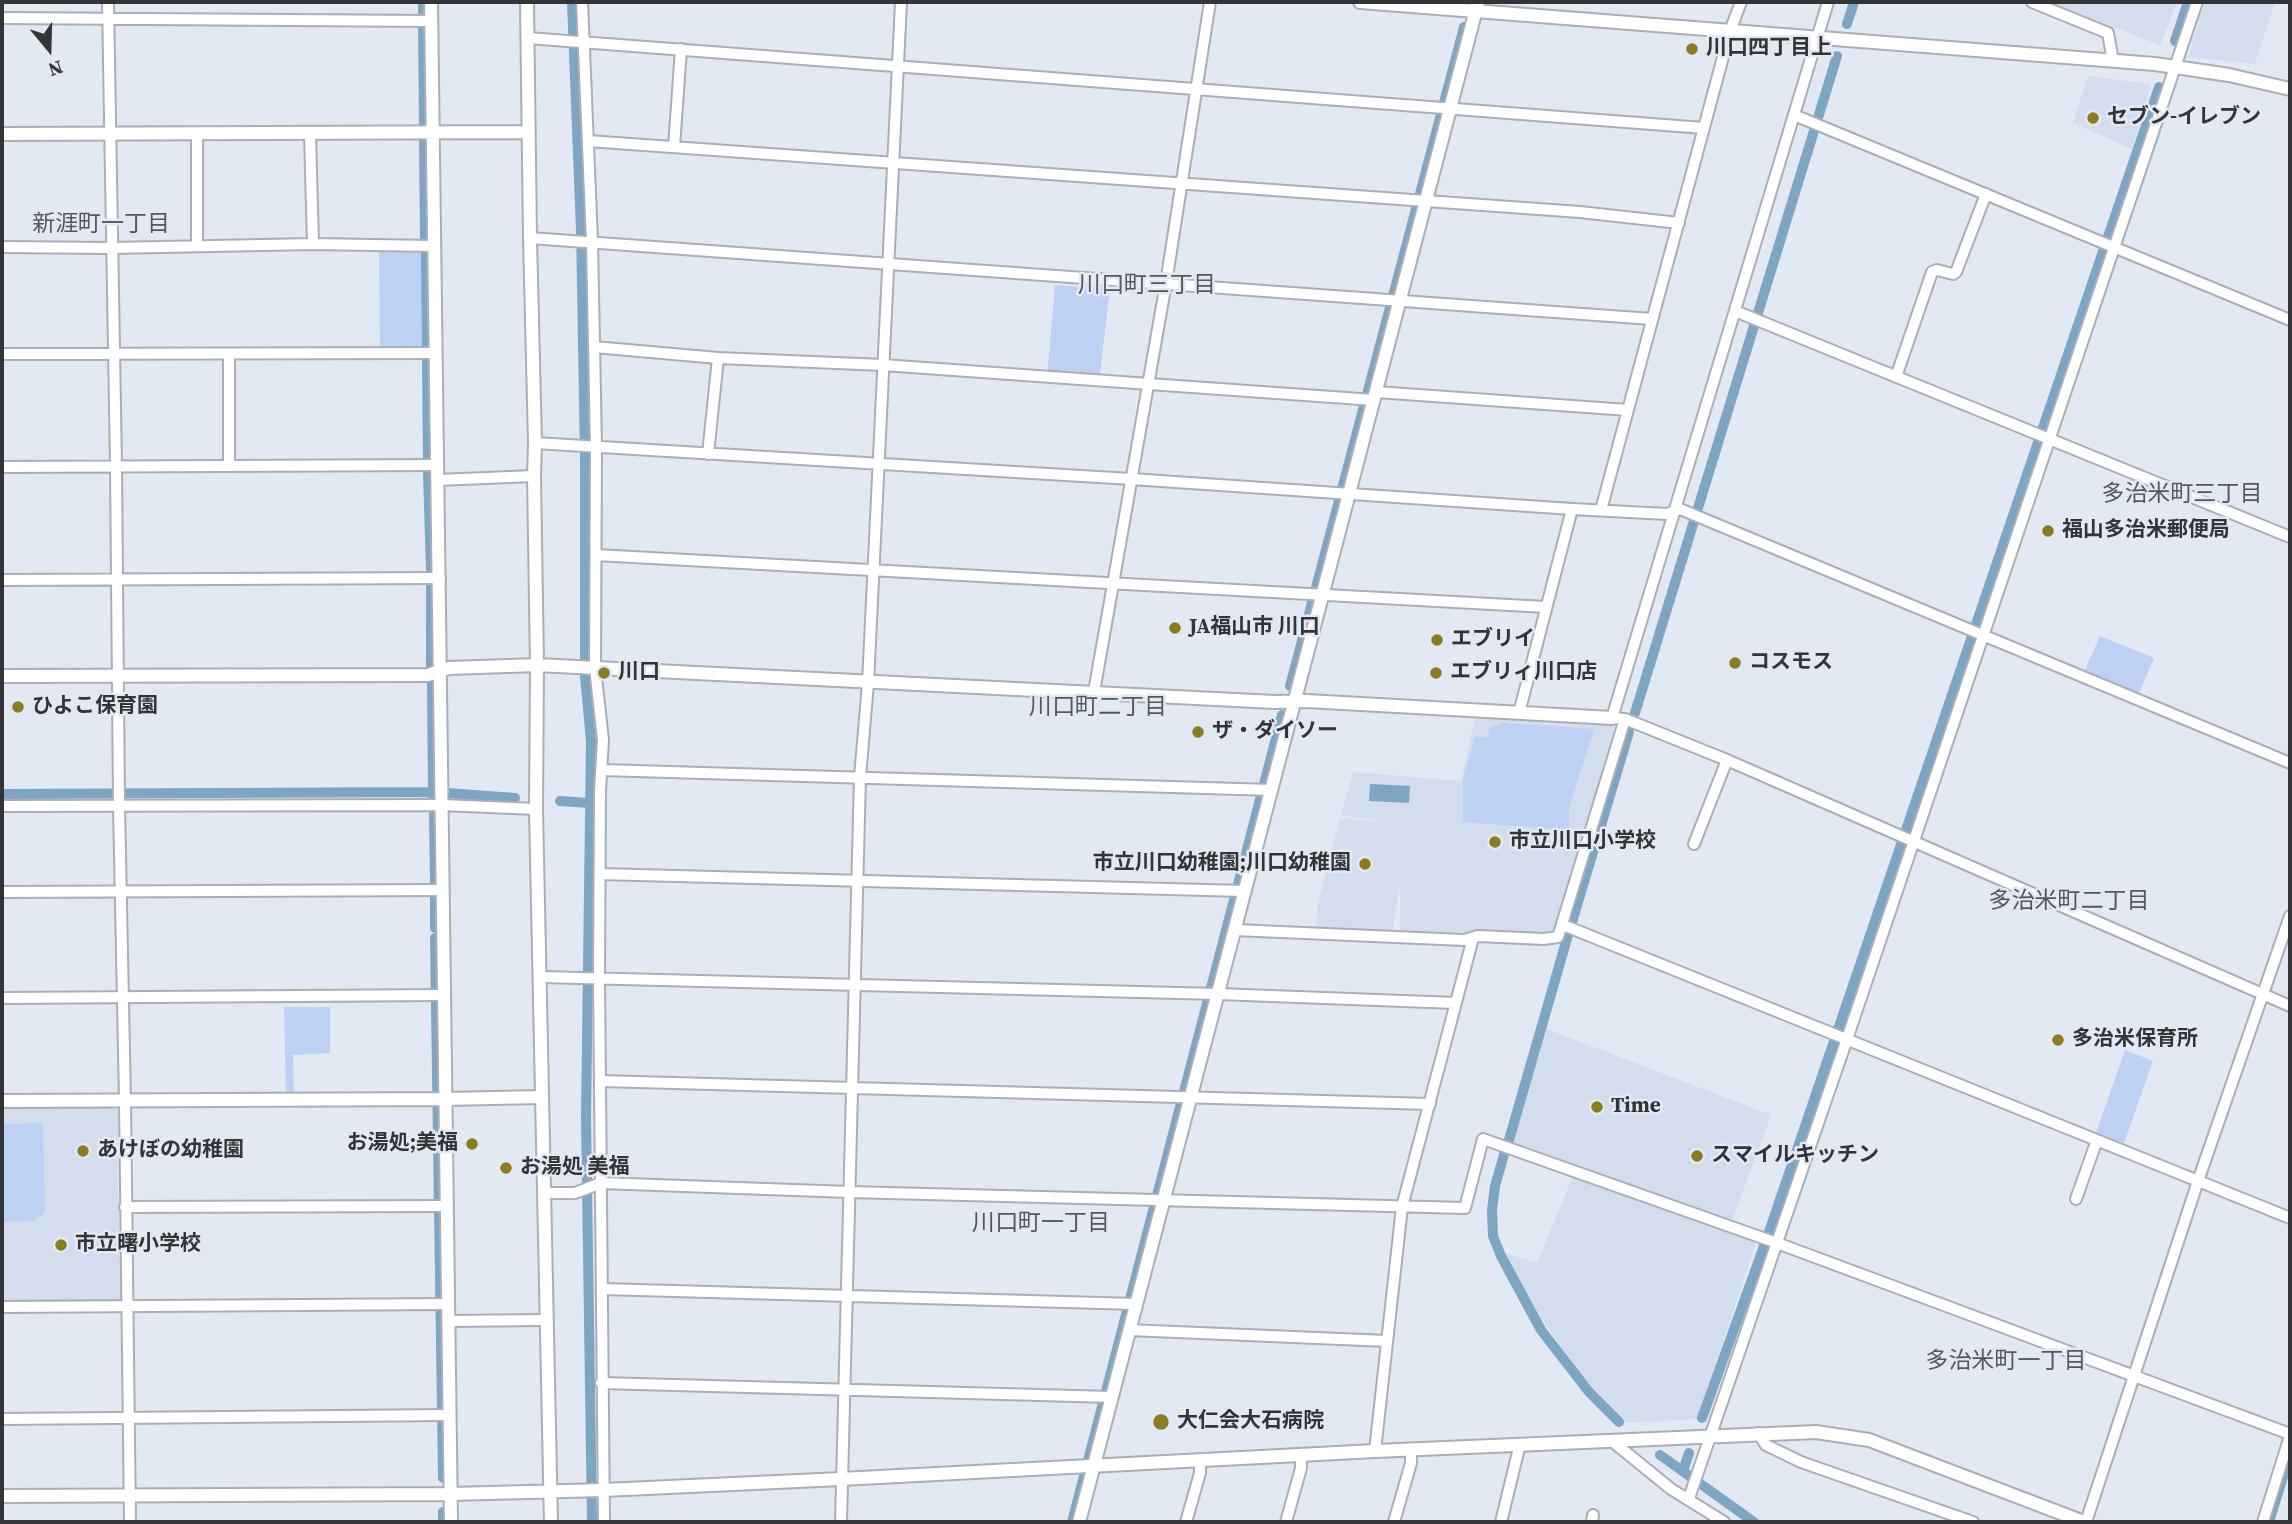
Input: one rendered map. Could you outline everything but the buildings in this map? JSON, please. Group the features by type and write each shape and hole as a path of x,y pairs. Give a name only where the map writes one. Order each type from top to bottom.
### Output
{"street":[{"path":"108,2 130,1522"},
{"path":"431,2 451,1522"},
{"path":"527,2 536,443 536,810 551,1522"},
{"path":"582,2 592,241 596,446 596,555 585,667 603,740 599,977 604,1522"},
{"path":"841,1522 860,777 868,682 901,2"},
{"path":"1094,692 1166,283 1210,2"},
{"path":"1360,2 1477,6 1817,39 2113,61 2229,75 2290,89"},
{"path":"1601,510 1730,31 1741,2"},
{"path":"1235,930 1464,940 1478,936 1558,937 1674,511 1828,2"},
{"path":"2032,2 2108,33 2113,61"},
{"path":"1689,1499 1770,1241 2043,436 2108,245 2176,67 2197,2"},
{"path":"1079,1522 1477,6"},
{"path":"2,18 432,21"},
{"path":"528,38 1704,128"},
{"path":"674,147 681,49"},
{"path":"1794,115 2290,320"},
{"path":"2,134 529,132"},
{"path":"197,133 197,246"},
{"path":"310,134 313,244"},
{"path":"588,141 1427,200 1606,214 1679,223"},
{"path":"1896,377 1932,272 1956,272 1986,194"},
{"path":"530,238 1652,319"},
{"path":"2,247 313,244 433,246"},
{"path":"1735,311 2290,537"},
{"path":"594,347 718,358 883,365 1628,410"},
{"path":"2,354 434,354"},
{"path":"229,354 229,466"},
{"path":"708,454 718,358"},
{"path":"536,443 1572,509 1667,514 1681,509 2290,763"},
{"path":"2,467 437,465"},
{"path":"437,480 534,476"},
{"path":"1519,713 1572,509"},
{"path":"596,555 1546,607"},
{"path":"2,580 440,578"},
{"path":"2,676 428,675 449,668 537,665 1619,718 1727,760 2290,1006"},
{"path":"1694,844 1727,760"},
{"path":"602,770 1272,790"},
{"path":"2,806 119,797 441,797 536,810"},
{"path":"600,874 1244,891"},
{"path":"2,892 442,890"},
{"path":"2,1496 451,1494 602,1490 1711,1434 1816,1432 1869,1440 2085,1522 2198,1181 2290,916"},
{"path":"1563,926 2290,1218"},
{"path":"1375,1451 1402,1207 1473,938"},
{"path":"541,977 1218,994 1456,1003"},
{"path":"2,998 443,995"},
{"path":"601,1082 1430,1104"},
{"path":"2,1101 542,1097"},
{"path":"545,1193 575,1194 601,1183 1465,1208 1483,1139 1770,1241 2290,1435 2263,1522"},
{"path":"2076,1199 2097,1140"},
{"path":"125,1207 447,1206"},
{"path":"602,1289 1136,1304"},
{"path":"2,1307 448,1304"},
{"path":"448,1321 546,1320"},
{"path":"1129,1330 1387,1341"},
{"path":"601,1383 1112,1397"},
{"path":"2,1419 450,1415"},
{"path":"1758,1433 1766,1445 1801,1462 1973,1522"},
{"path":"1612,1441 1656,1478 1717,1520"},
{"path":"1501,1522 1520,1444"},
{"path":"1394,1522 1411,1463 1411,1449"},
{"path":"1286,1522 1301,1468 1301,1455"},
{"path":"1186,1522 1200,1473 1200,1461"}],"shaded area":[{"path":"2058,2 2177,2 2160,45 2057,5"},
{"path":"2205,2 2275,2 2255,64 2188,57"},
{"path":"2088,76 2151,84 2132,149 2073,123"},
{"path":"379,252 424,252 424,346 380,347"},
{"path":"1055,285 1110,289 1099,382 1047,378"},
{"path":"2100,636 2154,658 2135,702 2081,679"},
{"name":"市立川口小学校","path":"1475,717 1613,725 1614,730 1554,933 1544,936 1470,932 1400,933 1400,886 1392,933 1316,930 1318,903 1340,818 1391,823 1341,815 1353,772 1461,781"},
{"path":"1504,723 1594,729 1569,808 1569,830 1463,822 1463,780 1475,737 1488,737 1489,728"},
{"path":"1370,784 1410,786 1409,803 1369,801"},
{"path":"284,1007 330,1007 330,1053 293,1055 294,1099 286,1099"},
{"path":"1544,1028 1771,1115 1728,1232 1756,1243 1697,1419 1626,1423 1573,1364 1535,1309 1504,1253 1537,1263 1573,1176 1511,1152"},
{"path":"2125,1050 2153,1061 2124,1143 2096,1133"},
{"name":"市立曙小学校","path":"115,1105 118,1109 122,1297 118,1302 2,1301 2,1106"},
{"path":"43,1123 45,1212 34,1221 2,1222 2,1124"}],"waterway":[{"path":"423,2 423,14"},
{"path":"572,2 581,230 585,676 591,741 586,1117 592,1522"},
{"path":"1847,24 1854,2"},
{"path":"2175,41 2188,2"},
{"path":"423,26 424,126"},
{"path":"1290,686 1464,27"},
{"path":"1635,713 1837,56"},
{"path":"1702,1418 1768,1235 2159,87"},
{"path":"424,141 425,238"},
{"path":"426,254 427,345"},
{"path":"427,362 428,459"},
{"path":"428,474 431,570"},
{"path":"431,587 431,667"},
{"path":"432,684 433,796"},
{"path":"1072,1522 1282,715"},
{"path":"1572,922 1629,732"},
{"path":"2,794 433,792 515,798"},
{"path":"560,801 589,803"},
{"path":"434,813 435,885"},
{"path":"435,895 435,928"},
{"path":"1509,1140 1568,935"},
{"path":"435,938 443,1478"},
{"path":"1505,1151 1495,1186 1492,1210 1493,1236 1501,1256 1541,1330 1589,1392 1619,1422"},
{"path":"1683,1471 1689,1453"},
{"path":"2269,1522 2290,1454"},
{"path":"1660,1455 1754,1522"},
{"path":"443,1512 443,1522"}],"place":[{"name":"川口四丁目上","path":"1692,49"},
{"name":"セブン-イレブン","path":"2093,118"},
{"name":"福山多治米郵便局","path":"2048,531"},
{"name":"JA福山市 川口","path":"1175,628"},
{"name":"エブリイ","path":"1437,640"},
{"name":"コスモス","path":"1735,663"},
{"name":"川口","path":"604,673"},
{"name":"エブリィ川口店","path":"1436,673"},
{"name":"ひよこ保育園","path":"18,707"},
{"name":"ザ・ダイソー","path":"1198,732"},
{"name":"市立川口小学校","path":"1495,842"},
{"name":"市立川口幼稚園;川口幼稚園","path":"1365,864"},
{"name":"多治米保育所","path":"2058,1040"},
{"name":"Time","path":"1597,1107"},
{"name":"お湯処;美福","path":"472,1144"},
{"name":"あけぼの幼稚園","path":"83,1151"},
{"name":"スマイルキッチン","path":"1697,1156"},
{"name":"お湯処 美福","path":"506,1168"},
{"name":"市立曙小学校","path":"61,1245"},
{"name":"大仁会大石病院","path":"1161,1422"}],"district":[{"name":"新涯町一丁目","path":"101,225"},
{"name":"川口町三丁目","path":"1147,286"},
{"name":"多治米町三丁目","path":"2182,495"},
{"name":"川口町二丁目","path":"1098,708"},
{"name":"多治米町二丁目","path":"2069,902"},
{"name":"川口町一丁目","path":"1041,1224"},
{"name":"多治米町一丁目","path":"2006,1362"}]}
